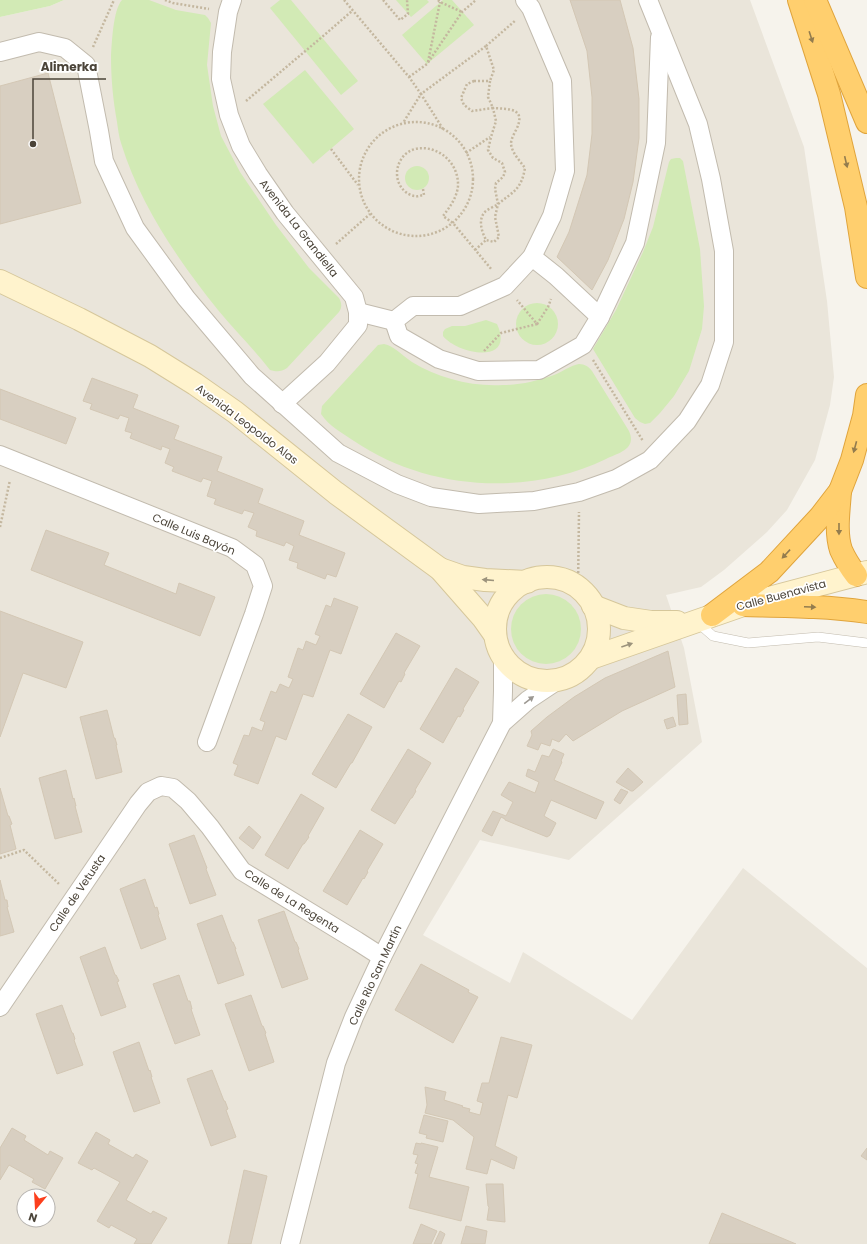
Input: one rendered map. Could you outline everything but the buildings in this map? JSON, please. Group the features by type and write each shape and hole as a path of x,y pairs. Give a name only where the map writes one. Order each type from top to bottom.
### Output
{"highway":[{"path":"799,0 830,94 856,207 867,277"},
{"path":"815,0 867,122"},
{"path":"704,618 769,572 820,518 840,490 852,460 864,416 867,395"},
{"path":"840,490 838,535 841,550 849,565 862,573"},
{"path":"743,605 799,606 867,612"}],"main road":[{"name":"Avenida Leopoldo Alas","path":"0,281 10,289 128,343 195,384 235,412 336,493 440,569 483,618 495,635"},
{"name":"Avenida Leopoldo Alas","path":"440,569 478,579 526,582"},
{"name":"Calle Buenavista","path":"591,658 743,605 862,573"},
{"path":"540,578 553,578 567,582 578,588 587,596 598,618 599,632 591,658 582,668 571,676 558,680 542,681 527,677 513,669 503,657 495,635 496,618 502,603 513,590 526,582 540,578"},
{"name":"Calle Buenavista","path":"593,606 624,618 651,622 704,618"}],"street":[{"path":"0,52 39,42 65,48 86,64 100,131 104,161 135,228 186,298 252,376 338,453 397,484 431,497 479,504 534,501 578,492 616,479 650,460 688,421 710,385 724,342 724,251 711,179 698,124 648,0"},
{"path":"394,321 413,306 460,306 505,286 532,257 552,216 565,171 562,81 530,3"},
{"name":"Avenida La Grandiella","path":"230,6 222,52 221,79 229,115 241,146 285,213 354,297 358,312"},
{"path":"394,321 399,336 439,360 478,370 538,370 583,345 600,317 635,243 656,143 660,29"},
{"path":"532,257 556,276 600,317"},
{"path":"282,404 327,362 358,325 358,312 394,321"},
{"name":"Calle Luis Bayón","path":"0,455 232,548 255,565 263,586 207,742"},
{"name":"Calle Rio San Martín","path":"502,722 503,657"},
{"name":"Calle Rio San Martín","path":"290,1244 336,1063 354,1017 382,957 502,722 528,700 558,680"},
{"name":"Calle de La Regenta","path":"161,786 173,788 188,801 210,827 242,871 382,957"},
{"name":"Calle de Vetusta","path":"0,1006 138,804 148,792 161,786"}],"lane":[{"path":"704,618 713,636 748,643 818,637 867,644"}],"path":[{"path":"86,64 114,0"},
{"path":"165,0 173,3 230,6"},
{"path":"344,0 409,78 443,129"},
{"path":"383,0 400,20 408,14 407,0"},
{"path":"409,78 427,64 462,12 476,0"},
{"path":"427,64 439,1 462,12"},
{"path":"402,123 421,94 486,46 530,3"},
{"path":"229,115 352,11"},
{"path":"486,46 494,70 490,81 488,97 494,108 496,121 490,137 488,150 493,158 502,163 505,172 496,183 495,189 498,204 495,218 499,237 494,242 486,240"},
{"path":"486,240 482,231 481,220 484,213 498,204 520,186 525,168 512,151 511,143 520,121 518,114 514,109 494,108 472,111 464,105 461,98 467,84 474,81 490,81"},
{"path":"423,122 443,129 455,137 470,160 473,173 473,187 469,201 462,213 453,223 440,231 425,236 410,236 395,233 381,225 370,214 362,201 359,186 360,165 369,146 383,132 402,123 423,122"},
{"path":"466,153 490,137"},
{"path":"331,148 359,186"},
{"path":"423,189 424,195 416,197 411,196 401,187 396,177 398,165 406,154 414,150 425,149 437,151 451,161 457,176 458,186 454,199 443,216 453,223 537,324"},
{"path":"320,257 370,214"},
{"path":"475,250 486,240"},
{"path":"482,353 501,334 537,324 548,307 552,297 551,284 556,276"},
{"path":"583,345 653,457"},
{"path":"0,527 11,478"},
{"path":"578,492 578,588"},
{"path":"0,858 24,850 60,885"}],"shaded area":[{"path":"64,0 750,0 804,147 827,301 834,377 830,405 815,460 787,510 767,532 724,570 701,587 666,595 684,648 702,742 569,860 480,840 423,935 510,983 523,952 632,1020 743,868 867,968 867,1244 0,1244 0,17 50,6"}],"green space":[{"path":"0,0 64,0 50,6 0,17"},
{"path":"122,0 149,0 176,10 205,15 208,18 211,23 207,65 213,106 221,136 240,172 276,225 309,268 340,300 341,309 339,312 287,368 283,370 270,370 203,291 175,252 149,210 129,166 120,141 111,73 111,56 115,18"},
{"path":"280,0 291,0 358,81 341,95 270,8"},
{"path":"396,0 427,0 429,2 411,17"},
{"path":"443,0 452,0 474,25 427,64 402,35"},
{"path":"305,70 354,129 313,164 263,104"},
{"path":"680,158 683,161 700,249 704,306 702,329 689,371 674,396 650,423 645,424 635,418 593,349 616,310 643,252 653,227 669,162 671,159"},
{"path":"417,166 426,169 429,178 426,187 417,190 408,187 405,178 408,169"},
{"path":"537,303 552,309 558,324 552,339 537,345 522,339 516,324 522,309"},
{"path":"486,320 497,324 501,337 499,346 492,351 471,351 460,348 443,336 445,329 452,326 465,326"},
{"path":"384,344 395,349 422,368 444,377 467,383 509,385 535,381 554,375 579,364 585,365 592,371 629,431 631,442 625,450 606,459 575,471 543,479 511,483 477,483 445,478 413,470 382,457 354,441 332,426 321,414 322,406 378,345"},
{"path":"546,594 559,597 571,604 578,616 581,629 578,642 571,654 559,661 546,664 533,661 521,654 514,642 511,629 514,616 521,604 533,597"}],"place":[{"name":"Alimerka","path":"33,144"}]}
